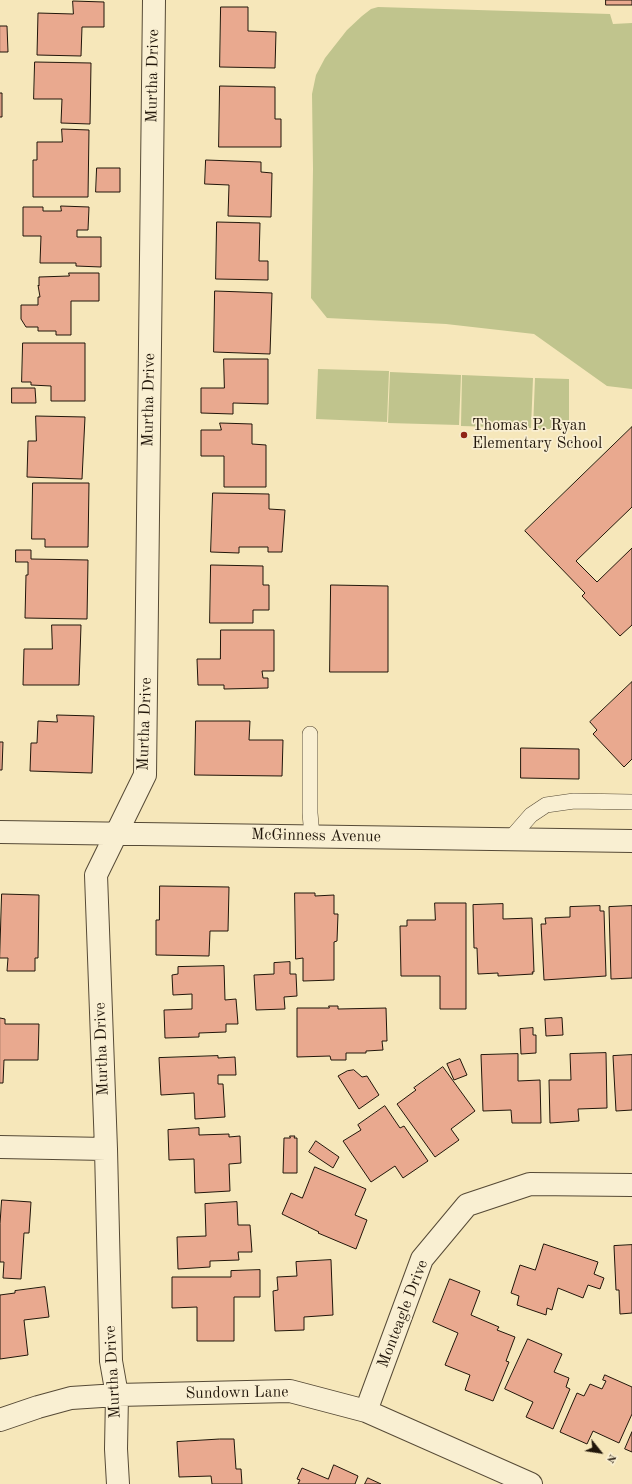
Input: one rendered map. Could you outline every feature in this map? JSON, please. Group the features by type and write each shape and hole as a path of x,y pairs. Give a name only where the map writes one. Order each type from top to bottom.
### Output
{"street":[{"name":"Murtha Drive","path":"118,1484 116,1449 117,1396 111,1361 106,1149 96,875 145,775 154,0"},
{"name":"McGinness Avenue","path":"0,832 632,841"},
{"path":"0,1147 106,1149"},
{"name":"Monteagle Drive","path":"366,1411 422,1259 467,1205 530,1184 632,1185"},
{"name":"Sundown Lane","path":"0,1420 71,1398 290,1391 366,1411 531,1484"}],"lane":[{"path":"310,734 310,813 312,836"},
{"path":"510,839 531,815 546,805 574,801 632,802"}],"green space":[{"path":"378,7 610,14 613,24 632,23 632,389 607,386 534,334 446,324 327,318 311,298 313,169 312,94 316,75 325,58 347,30 371,9"},
{"path":"318,369 389,371 387,422 316,419"},
{"path":"390,372 461,375 459,425 388,423"},
{"path":"462,375 533,378 531,428 461,426"},
{"path":"535,378 569,379 569,429 533,429"}],"building":[{"path":"606,0 632,0 632,5 606,5"},
{"path":"73,1 104,2 104,27 82,27 81,56 37,55 38,13 73,14"},
{"path":"221,7 248,7 248,31 276,32 275,68 220,67"},
{"path":"0,26 7,26 8,52 0,52"},
{"path":"35,62 91,63 90,124 61,123 62,99 34,99"},
{"path":"220,86 275,87 275,119 281,119 281,147 219,147"},
{"path":"0,93 2,93 2,117 0,117"},
{"path":"62,129 89,130 88,197 33,197 33,160 37,160 37,142 62,142"},
{"path":"206,160 261,162 261,172 272,173 271,217 228,216 229,185 205,184"},
{"path":"97,168 120,168 120,192 96,192"},
{"path":"61,206 89,207 88,230 77,230 77,237 101,237 101,267 76,266 76,263 40,263 41,236 23,236 23,207 43,207 43,211 61,211"},
{"path":"217,222 260,223 259,261 268,261 268,280 216,279"},
{"path":"69,273 99,273 99,301 71,301 71,335 56,335 56,331 38,331 38,327 26,327 21,319 21,305 38,305 38,297 40,297 38,285 39,286 39,277 69,276"},
{"path":"215,291 272,293 270,354 214,352"},
{"path":"23,343 85,343 85,401 51,401 51,386 31,385 31,382 22,382"},
{"path":"224,359 268,359 268,404 233,403 233,414 201,413 201,388 224,388"},
{"path":"12,388 35,388 36,403 12,403"},
{"path":"36,416 85,417 82,479 27,477 28,441 36,441"},
{"path":"220,423 252,424 252,444 266,445 266,487 224,487 224,456 201,456 201,430 221,430"},
{"path":"632,427 632,507 576,561 597,582 632,548 632,625 620,636 582,596 585,593 525,531"},
{"path":"33,483 89,483 88,547 45,547 45,539 32,539"},
{"path":"213,493 269,494 269,509 285,510 282,552 268,552 268,547 239,547 239,553 211,552"},
{"path":"16,550 31,550 31,559 88,560 87,619 25,618 26,575 28,575 28,562 16,562"},
{"path":"211,565 263,566 263,585 269,585 269,610 253,610 253,623 210,623"},
{"path":"331,585 388,586 388,672 330,672"},
{"path":"52,625 81,625 79,685 23,685 24,649 52,649"},
{"path":"221,630 274,630 274,671 262,671 263,678 268,678 268,688 224,689 224,685 198,685 197,659 220,659"},
{"path":"632,682 632,759 624,767 593,734 597,730 590,722"},
{"path":"57,715 94,716 92,773 30,771 31,743 37,743 38,721 57,722"},
{"path":"196,721 250,721 249,740 283,740 282,776 195,775"},
{"path":"0,742 3,742 2,770 0,770"},
{"path":"521,748 579,749 579,779 521,778"},
{"path":"160,886 229,887 228,931 210,931 209,956 156,955 156,920 159,920"},
{"path":"295,893 315,893 315,896 334,895 334,914 338,914 337,941 334,942 334,980 303,981 303,958 296,959"},
{"path":"2,894 39,895 38,958 35,958 35,971 7,971 8,958 0,958"},
{"path":"435,903 466,903 466,1009 440,1009 440,976 401,976 400,926 407,926 407,920 435,920"},
{"path":"503,904 503,919 532,918 533,974 498,976 498,973 478,974 477,948 474,948 473,905"},
{"path":"600,906 600,911 604,911 606,976 544,980 541,924 546,924 545,918 570,917 570,907"},
{"path":"632,906 632,978 611,979 609,907"},
{"path":"290,962 290,974 296,974 297,996 284,997 285,1009 256,1010 254,975 274,974 274,963"},
{"path":"224,966 225,1000 236,999 238,1024 226,1024 226,1032 199,1033 199,1037 165,1038 164,1010 192,1009 192,994 173,995 172,975 178,974 178,967"},
{"path":"329,1006 338,1006 338,1009 386,1008 387,1041 382,1041 383,1050 366,1051 366,1053 346,1053 346,1060 331,1060 330,1056 297,1057 297,1008 329,1008"},
{"path":"0,1018 5,1019 5,1024 39,1024 38,1060 4,1060 3,1083 0,1083"},
{"path":"562,1018 563,1035 546,1036 545,1019"},
{"path":"533,1028 533,1035 536,1035 536,1053 521,1054 520,1029"},
{"path":"606,1053 607,1108 578,1109 579,1121 550,1123 549,1080 571,1080 570,1054"},
{"path":"518,1054 518,1081 540,1080 541,1123 512,1123 511,1110 483,1111 481,1055"},
{"path":"632,1055 632,1110 616,1111 613,1056"},
{"path":"218,1056 218,1058 235,1057 236,1075 218,1075 218,1084 223,1084 225,1117 195,1119 194,1093 161,1095 159,1058"},
{"path":"460,1059 467,1075 454,1080 447,1064"},
{"path":"443,1067 475,1111 451,1129 459,1140 435,1157 397,1104 416,1090 414,1088"},
{"path":"354,1070 362,1077 367,1076 379,1095 359,1109 338,1076 347,1071"},
{"path":"385,1106 400,1128 404,1126 428,1161 403,1178 395,1166 371,1182 343,1141 361,1130 358,1125"},
{"path":"199,1128 199,1135 229,1134 229,1137 240,1136 241,1163 229,1164 230,1191 195,1193 194,1159 169,1160 168,1130"},
{"path":"290,1136 295,1136 294,1138 297,1138 297,1173 283,1173 284,1138 290,1138"},
{"path":"316,1141 339,1157 333,1168 309,1152"},
{"path":"315,1167 366,1189 355,1215 367,1220 356,1249 318,1233 319,1232 282,1214 291,1193 302,1198"},
{"path":"2,1200 31,1202 29,1233 24,1233 21,1279 3,1278 4,1262 0,1262 0,1224"},
{"path":"237,1202 238,1225 250,1225 252,1252 238,1252 239,1260 210,1261 210,1267 178,1269 177,1237 206,1236 205,1204"},
{"path":"544,1244 598,1262 594,1274 604,1278 600,1289 588,1285 583,1298 558,1288 552,1310 547,1308 546,1315 517,1305 519,1296 511,1293 520,1265 535,1270"},
{"path":"632,1245 632,1313 620,1314 619,1290 616,1290 614,1246"},
{"path":"331,1260 333,1315 304,1317 304,1330 275,1331 273,1291 278,1290 277,1277 297,1276 296,1262"},
{"path":"260,1270 260,1297 234,1297 234,1341 197,1341 197,1307 172,1308 172,1277 231,1277 231,1271"},
{"path":"450,1279 480,1291 471,1315 499,1327 497,1330 515,1337 506,1361 509,1362 493,1401 465,1390 470,1375 445,1365 458,1333 433,1322"},
{"path":"45,1287 49,1317 24,1320 28,1355 0,1359 0,1295 15,1293 15,1291"},
{"path":"528,1339 562,1354 554,1372 569,1378 566,1387 570,1389 553,1429 526,1417 533,1402 505,1389"},
{"path":"605,1375 632,1387 632,1414 619,1443 593,1431 587,1444 560,1432 577,1393 584,1396 590,1384 602,1389 606,1381 603,1380"},
{"path":"632,1432 632,1452 625,1449"},
{"path":"234,1439 236,1469 241,1469 242,1484 212,1484 211,1476 179,1477 177,1442"},
{"path":"334,1465 358,1476 355,1484 298,1484 300,1480 297,1479 302,1468 328,1479"},
{"path":"368,1478 381,1484 365,1484"}],"place":[{"name":"Thomas P. Ryan Elementary School","path":"464,435"}]}
